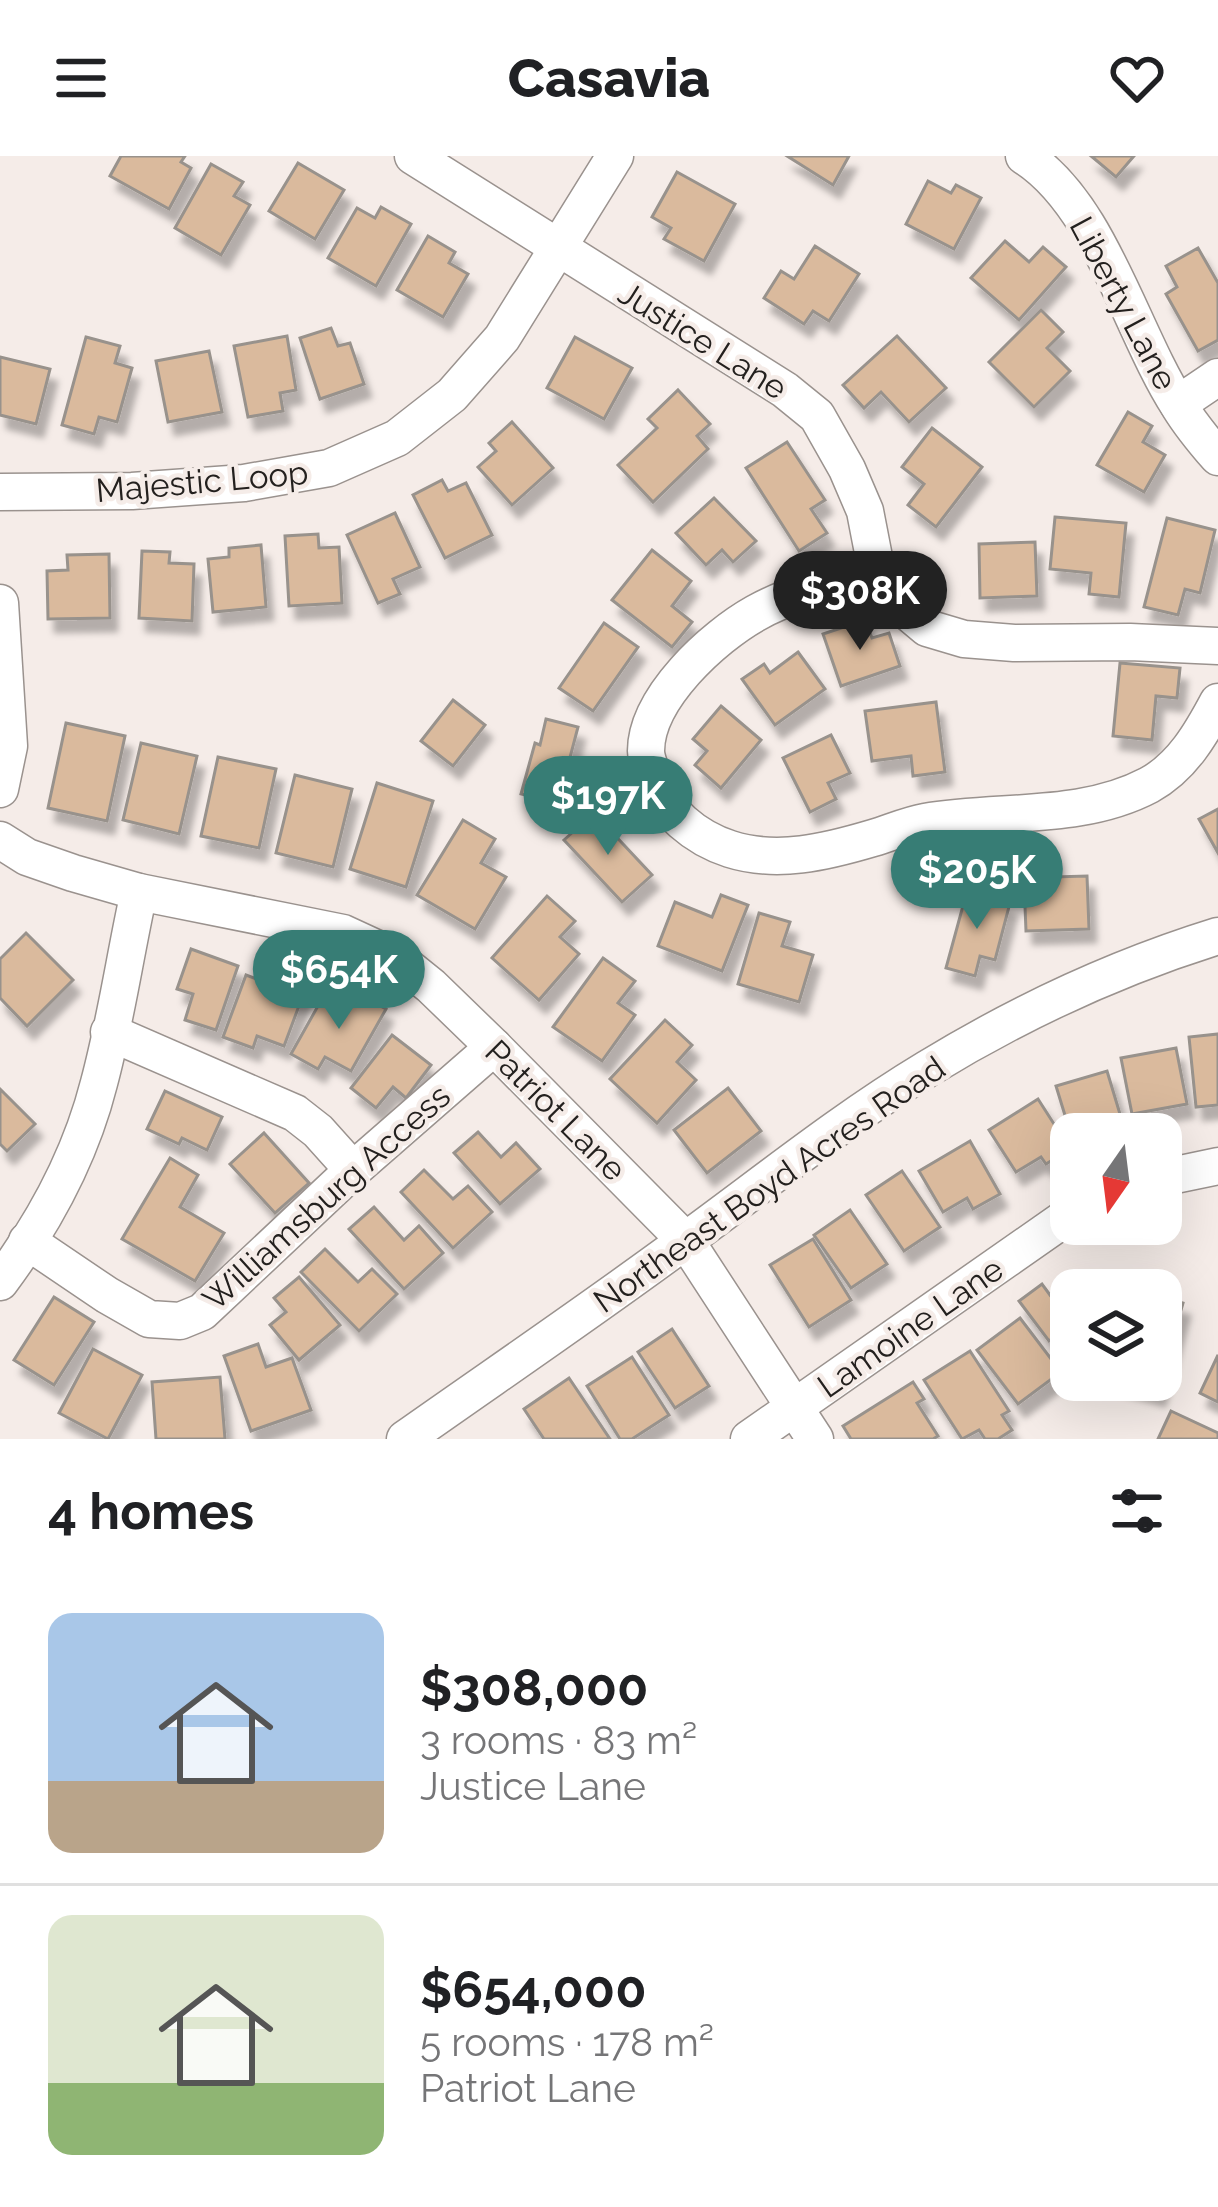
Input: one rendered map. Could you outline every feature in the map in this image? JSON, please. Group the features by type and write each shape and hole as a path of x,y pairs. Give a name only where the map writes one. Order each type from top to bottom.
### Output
{"street":[{"name":"Justice Lane","path":"412,156 785,390 817,416 865,511 877,573 896,602 927,628 964,639 1218,646"},
{"name":"Majestic Loop","path":"0,492 132,491 244,483 329,468 397,438 452,395 502,338 615,156"},
{"name":"Liberty Lane","path":"1024,156 1067,196 1178,404 1218,457"},
{"path":"1178,404 1218,377"},
{"path":"877,573 803,592 754,614 674,681 655,710 646,752 658,794 683,824 727,848 772,857 808,854 922,822 1100,804 1150,784 1176,765 1201,734 1218,702"},
{"path":"0,603 9,746 0,789"},
{"name":"Patriot Lane","path":"0,840 27,857 139,892 343,933 395,957 494,1047 686,1241 815,1439"},
{"path":"0,1282 59,1189 79,1142 99,1084 139,892"},
{"name":"Northeast Boyd Acres Road","path":"405,1439 928,1068 1110,976 1218,936"},
{"path":"110,1032 295,1113 352,1170"},
{"name":"Williamsburg Access","path":"27,1241 149,1319 180,1321 202,1312 352,1170 494,1047"},
{"path":"1182,1174 1218,1166"},
{"name":"Lamoine Lane","path":"749,1439 1050,1229"}],"building":[{"path":"121,156 185,156 181,162 191,168 169,209 110,176"},
{"path":"787,156 849,156 833,185"},
{"path":"1091,156 1134,156 1116,177"},
{"path":"298,163 344,190 315,239 269,211"},
{"path":"211,164 243,182 234,196 250,205 221,255 175,228"},
{"path":"677,172 735,204 704,261 664,239 671,228 652,217"},
{"path":"928,181 951,193 956,185 981,198 954,249 906,224"},
{"path":"381,207 411,224 376,286 328,258 357,208 375,218"},
{"path":"428,236 455,252 449,263 468,274 443,317 397,290"},
{"path":"1005,241 1029,262 1043,247 1066,267 1019,320 971,278"},
{"path":"815,246 859,274 829,321 813,311 804,324 764,298 781,271 794,279"},
{"path":"1198,248 1218,283 1218,340 1198,351 1166,294 1177,287 1166,266"},
{"path":"1041,310 1063,332 1047,348 1070,371 1034,407 989,362"},
{"path":"331,328 338,346 350,343 364,384 320,399 300,338"},
{"path":"287,336 296,390 280,393 283,411 248,417 234,346"},
{"path":"897,336 946,388 909,422 881,392 864,408 843,385"},
{"path":"86,337 120,346 115,363 132,368 117,422 99,417 94,434 62,425"},
{"path":"575,337 632,368 604,419 547,388"},
{"path":"209,351 222,412 168,422 156,361"},
{"path":"0,357 50,369 36,424 0,415"},
{"path":"678,390 710,424 697,436 708,449 653,502 618,465 657,428 648,419"},
{"path":"1128,412 1152,426 1143,442 1165,455 1144,492 1097,465"},
{"path":"512,422 553,468 512,505 478,467 496,451 489,443"},
{"path":"932,428 982,467 936,527 908,505 924,484 902,467"},
{"path":"787,442 825,500 811,509 827,533 799,551 746,468"},
{"path":"442,480 448,491 466,483 492,535 445,558 413,495"},
{"path":"714,498 756,541 733,562 722,550 706,565 676,533"},
{"path":"395,513 420,567 393,579 400,594 378,603 347,535"},
{"path":"1055,517 1126,523 1119,597 1089,594 1091,573 1050,569"},
{"path":"1167,518 1215,530 1200,593 1185,589 1178,615 1144,607"},
{"path":"318,534 319,548 339,547 342,603 289,606 285,536"},
{"path":"1035,542 1037,596 980,598 979,544"},
{"path":"261,545 266,607 213,612 208,559 229,557 229,548"},
{"path":"652,550 691,581 672,606 692,622 672,647 612,600"},
{"path":"142,551 170,552 169,563 194,564 192,621 139,618"},
{"path":"109,554 110,618 48,619 47,571 68,570 67,555"},
{"path":"865,620 872,638 889,633 900,666 841,686 823,634"},
{"path":"604,623 638,647 593,711 559,688"},
{"path":"798,652 825,689 775,725 742,679 764,664 770,673"},
{"path":"1120,663 1180,668 1177,698 1156,696 1152,740 1113,736"},
{"path":"453,700 485,725 453,766 421,741"},
{"path":"936,702 945,772 913,776 911,756 872,761 865,711"},
{"path":"721,706 761,740 721,788 695,765 707,751 693,739"},
{"path":"546,719 578,727 558,803 521,794"},
{"path":"66,723 125,736 107,821 48,808"},
{"path":"831,735 850,773 828,783 836,799 810,812 783,758"},
{"path":"141,743 197,756 179,834 123,820"},
{"path":"218,757 276,769 259,848 201,836"},
{"path":"295,775 352,789 333,867 276,853"},
{"path":"377,783 433,801 406,887 350,869"},
{"path":"1218,809 1218,853 1199,819"},
{"path":"594,813 652,875 622,902 564,840"},
{"path":"463,820 495,839 481,863 506,877 475,929 417,895"},
{"path":"1052,855 1053,877 1087,876 1089,929 1026,931 1023,857"},
{"path":"967,891 1010,903 995,960 980,956 975,976 946,968"},
{"path":"721,895 748,905 722,971 658,946 675,902 712,917"},
{"path":"547,896 575,921 560,937 579,954 539,1000 492,958"},
{"path":"759,913 790,922 782,946 813,955 799,1002 738,984"},
{"path":"26,933 73,980 27,1026 0,998 0,959"},
{"path":"191,949 238,966 216,1030 185,1020 193,994 177,989"},
{"path":"603,958 635,981 618,1003 635,1015 602,1061 553,1027"},
{"path":"274,966 309,979 284,1046 257,1036 253,1048 223,1037 246,975 267,983"},
{"path":"352,991 386,1009 351,1071 325,1057 318,1069 291,1054 323,997 343,1008"},
{"path":"665,1020 692,1045 677,1062 696,1080 657,1123 610,1079"},
{"path":"1218,1034 1218,1105 1196,1107 1189,1037"},
{"path":"392,1035 431,1065 406,1098 393,1087 376,1108 351,1088"},
{"path":"1176,1048 1187,1104 1132,1113 1121,1058"},
{"path":"1107,1071 1120,1113 1064,1113 1056,1086"},
{"path":"728,1088 761,1131 707,1173 674,1130"},
{"path":"0,1089 35,1124 7,1151 0,1144"},
{"path":"165,1091 222,1117 207,1150 147,1129"},
{"path":"1038,1099 1050,1118 1050,1162 1046,1164 1041,1157 1016,1172 989,1130"},
{"path":"478,1132 501,1157 516,1143 540,1169 500,1204 454,1153"},
{"path":"264,1133 309,1183 275,1213 230,1164"},
{"path":"970,1141 1000,1194 973,1209 967,1198 943,1212 919,1171"},
{"path":"170,1158 198,1175 180,1207 224,1233 195,1281 122,1239"},
{"path":"424,1170 453,1199 468,1186 492,1212 453,1248 401,1192"},
{"path":"902,1171 940,1227 904,1251 866,1195"},
{"path":"374,1207 404,1240 419,1226 443,1253 404,1289 349,1229"},
{"path":"850,1210 887,1264 851,1288 814,1235"},
{"path":"813,1239 851,1300 809,1327 770,1265"},
{"path":"325,1249 358,1282 372,1269 397,1294 359,1331 301,1272"},
{"path":"299,1277 340,1325 299,1360 270,1325 286,1312 274,1298"},
{"path":"1042,1284 1050,1295 1049,1341 1019,1301"},
{"path":"54,1297 94,1322 54,1385 14,1360"},
{"path":"1020,1318 1050,1358 1050,1380 1018,1404 977,1350"},
{"path":"672,1329 709,1386 675,1408 638,1352"},
{"path":"258,1344 266,1367 292,1358 311,1410 251,1431 224,1356"},
{"path":"93,1349 142,1375 108,1439 59,1413"},
{"path":"970,1351 1009,1411 1002,1415 1012,1430 998,1439 985,1439 979,1430 962,1439 924,1380"},
{"path":"1218,1355 1218,1402 1200,1393"},
{"path":"632,1357 669,1415 632,1439 620,1439 587,1386"},
{"path":"220,1377 225,1439 156,1439 152,1382"},
{"path":"569,1378 610,1439 544,1439 524,1409"},
{"path":"913,1382 924,1399 917,1403 938,1436 851,1439 843,1426"},
{"path":"1171,1411 1218,1433 1218,1439 1158,1439"}]}
